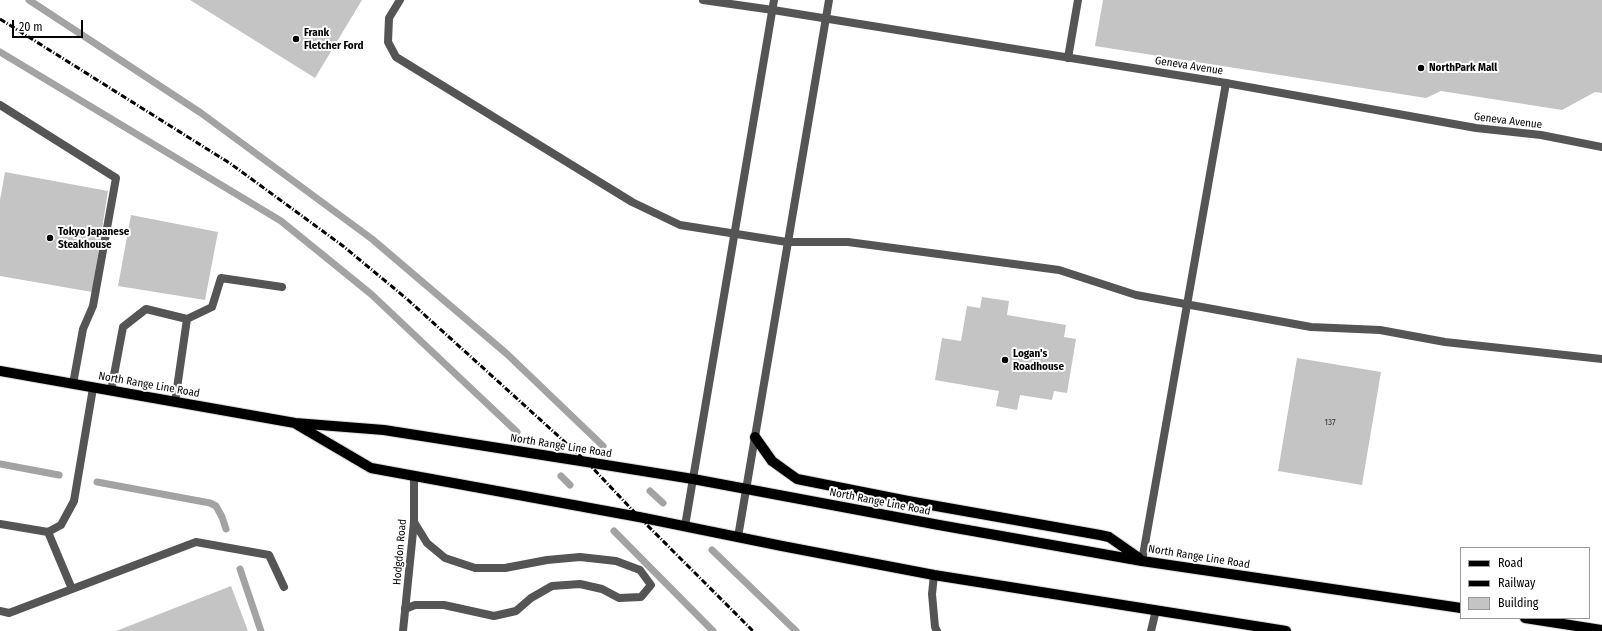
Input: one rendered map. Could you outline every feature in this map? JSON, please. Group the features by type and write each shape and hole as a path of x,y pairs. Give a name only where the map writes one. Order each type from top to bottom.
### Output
{"main road":[{"name":"North Range Line Road","path":"0,371 295,423 384,430 693,479 1142,561 1460,608"},
{"name":"North Range Line Road","path":"295,423 371,468 685,526 934,575 1286,631"},
{"path":"755,437 772,462 797,479 908,501 1100,534 1110,537 1142,561"},
{"path":"1530,619 1602,630"}],"street":[{"path":"400,0 389,18 388,42 396,57 632,202 680,225 787,242 848,242 1059,270 1136,295 1311,327 1380,330 1445,342 1602,359"},
{"name":"Geneva Avenue","path":"703,0 826,18 1226,83 1476,128 1541,136 1602,147"},
{"path":"685,526 774,0"},
{"path":"738,537 829,0"},
{"path":"1068,58 1078,0"},
{"path":"1142,561 1226,83"},
{"path":"0,105 116,178 94,306 83,330 73,384"},
{"path":"111,391 123,326 146,309 187,319 212,307 221,278 282,287"},
{"path":"175,402 187,319"},
{"path":"0,524 48,532 61,524 74,501 93,388"},
{"name":"Hodgdon Road","path":"403,631 414,522 414,476"},
{"path":"405,609 415,605 444,605 494,616 516,611 531,598 552,586 580,584 602,589 619,598 641,598 651,585 640,570 616,561 580,558 546,560 505,568 475,568 445,558 427,543 414,522"},
{"path":"48,532 72,589"},
{"path":"0,611 9,613 196,542 269,555 284,587"},
{"path":"934,575 932,594 935,627 937,631"},
{"path":"1151,631 1156,610"}],"building":[{"name":"Frank Fletcher Ford","path":"190,0 362,0 315,78"},
{"name":"NorthPark Mall","path":"1103,0 1602,0 1602,93 1595,92 1562,110 1441,91 1426,98 1095,46"},
{"name":"Tokyo Japanese Steakhouse","path":"5,172 108,191 92,292 0,276 0,200"},
{"path":"131,215 218,232 205,300 118,286"},
{"name":"Logan's Roadhouse","path":"982,297 1009,301 1007,315 1066,325 1064,337 1076,339 1067,393 1054,391 1052,400 1020,395 1017,410 996,406 999,391 935,380 942,338 961,341 967,306 980,308"},
{"path":"1297,358 1381,372 1362,485 1278,471"},
{"path":"231,586 248,631 116,631"}],"waterway":[{"path":"29,0 201,113 372,239 507,354 603,446"},
{"path":"0,52 281,221 371,294 517,432"},
{"path":"0,464 59,475"},
{"path":"561,476 570,485"},
{"path":"97,482 210,503 216,506 226,529"},
{"path":"650,491 663,503"},
{"path":"614,531 713,631"},
{"path":"712,550 796,631"},
{"path":"240,569 261,631"}],"railway":[{"path":"0,19 231,164 343,246 407,299 587,462 639,517 753,631"}],"place":[{"name":"Frank Fletcher Ford","path":"296,39"},
{"name":"NorthPark Mall","path":"1421,68"},
{"name":"Tokyo Japanese Steakhouse","path":"50,238"},
{"name":"Logan's Roadhouse","path":"1005,360"}]}
